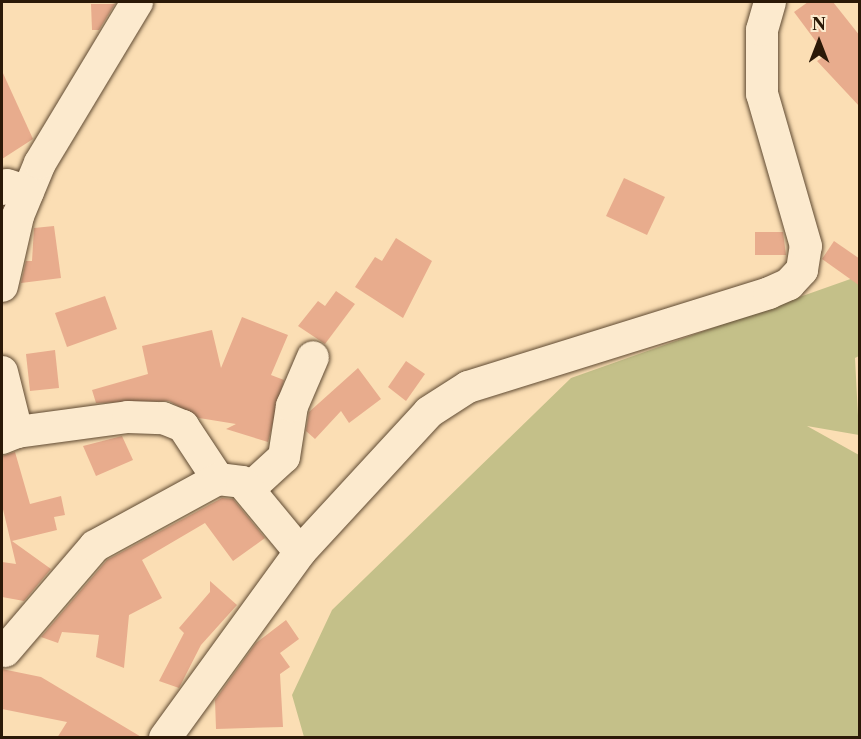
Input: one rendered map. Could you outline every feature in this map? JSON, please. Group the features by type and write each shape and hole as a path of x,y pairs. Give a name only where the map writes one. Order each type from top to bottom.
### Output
{"street":[{"path":"2,286 15,191 137,2"},
{"path":"165,738 300,552 429,412 468,387 710,316 789,284 802,270 806,246 762,94 762,30 770,2"},
{"path":"249,489 284,457 292,406 313,357"},
{"path":"2,376 9,435 128,417 163,418 183,426 218,479"},
{"path":"3,652 94,546 218,479 242,482 300,552"}],"shaded area":[{"path":"859,276 859,356 855,358 859,435 807,426 859,455 859,737 304,737 292,695 332,610 571,378"}],"building":[{"path":"808,2 833,2 860,36 860,107 817,61 826,55 794,12"},
{"path":"91,4 115,4 99,30 92,30"},
{"path":"2,71 33,139 2,159"},
{"path":"624,178 665,197 647,235 606,216"},
{"path":"54,226 61,278 21,283 26,261 32,261 34,228"},
{"path":"755,232 783,232 786,255 755,255"},
{"path":"396,238 432,261 403,318 355,287 375,257 382,261"},
{"path":"834,241 860,259 860,286 822,259"},
{"path":"336,291 355,304 325,344 298,326 318,301 325,306"},
{"path":"105,296 117,329 67,347 55,313"},
{"path":"242,317 288,335 271,375 284,380 268,442 226,429 236,424 199,418 169,401 96,403 92,390 148,374 142,346 212,330 221,368"},
{"path":"55,350 59,388 30,391 26,354"},
{"path":"406,361 425,374 406,401 388,387"},
{"path":"358,368 381,399 349,423 341,411 315,439 306,431 309,412"},
{"path":"122,436 133,460 96,476 83,446"},
{"path":"15,452 30,504 61,496 65,515 54,517 57,530 12,541 51,569 24,601 2,597 2,562 16,564 2,505 2,456"},
{"path":"222,498 233,499 265,538 233,561 205,523 142,560 162,598 129,615 124,668 96,657 99,635 62,632 58,643 41,637 107,560"},
{"path":"210,581 237,605 201,645 179,688 159,681 184,633 179,628 210,592"},
{"path":"286,620 299,639 280,653 290,667 280,674 283,727 216,729 215,700 256,643"},
{"path":"2,669 41,677 143,738 57,738 67,722 2,709"}]}
